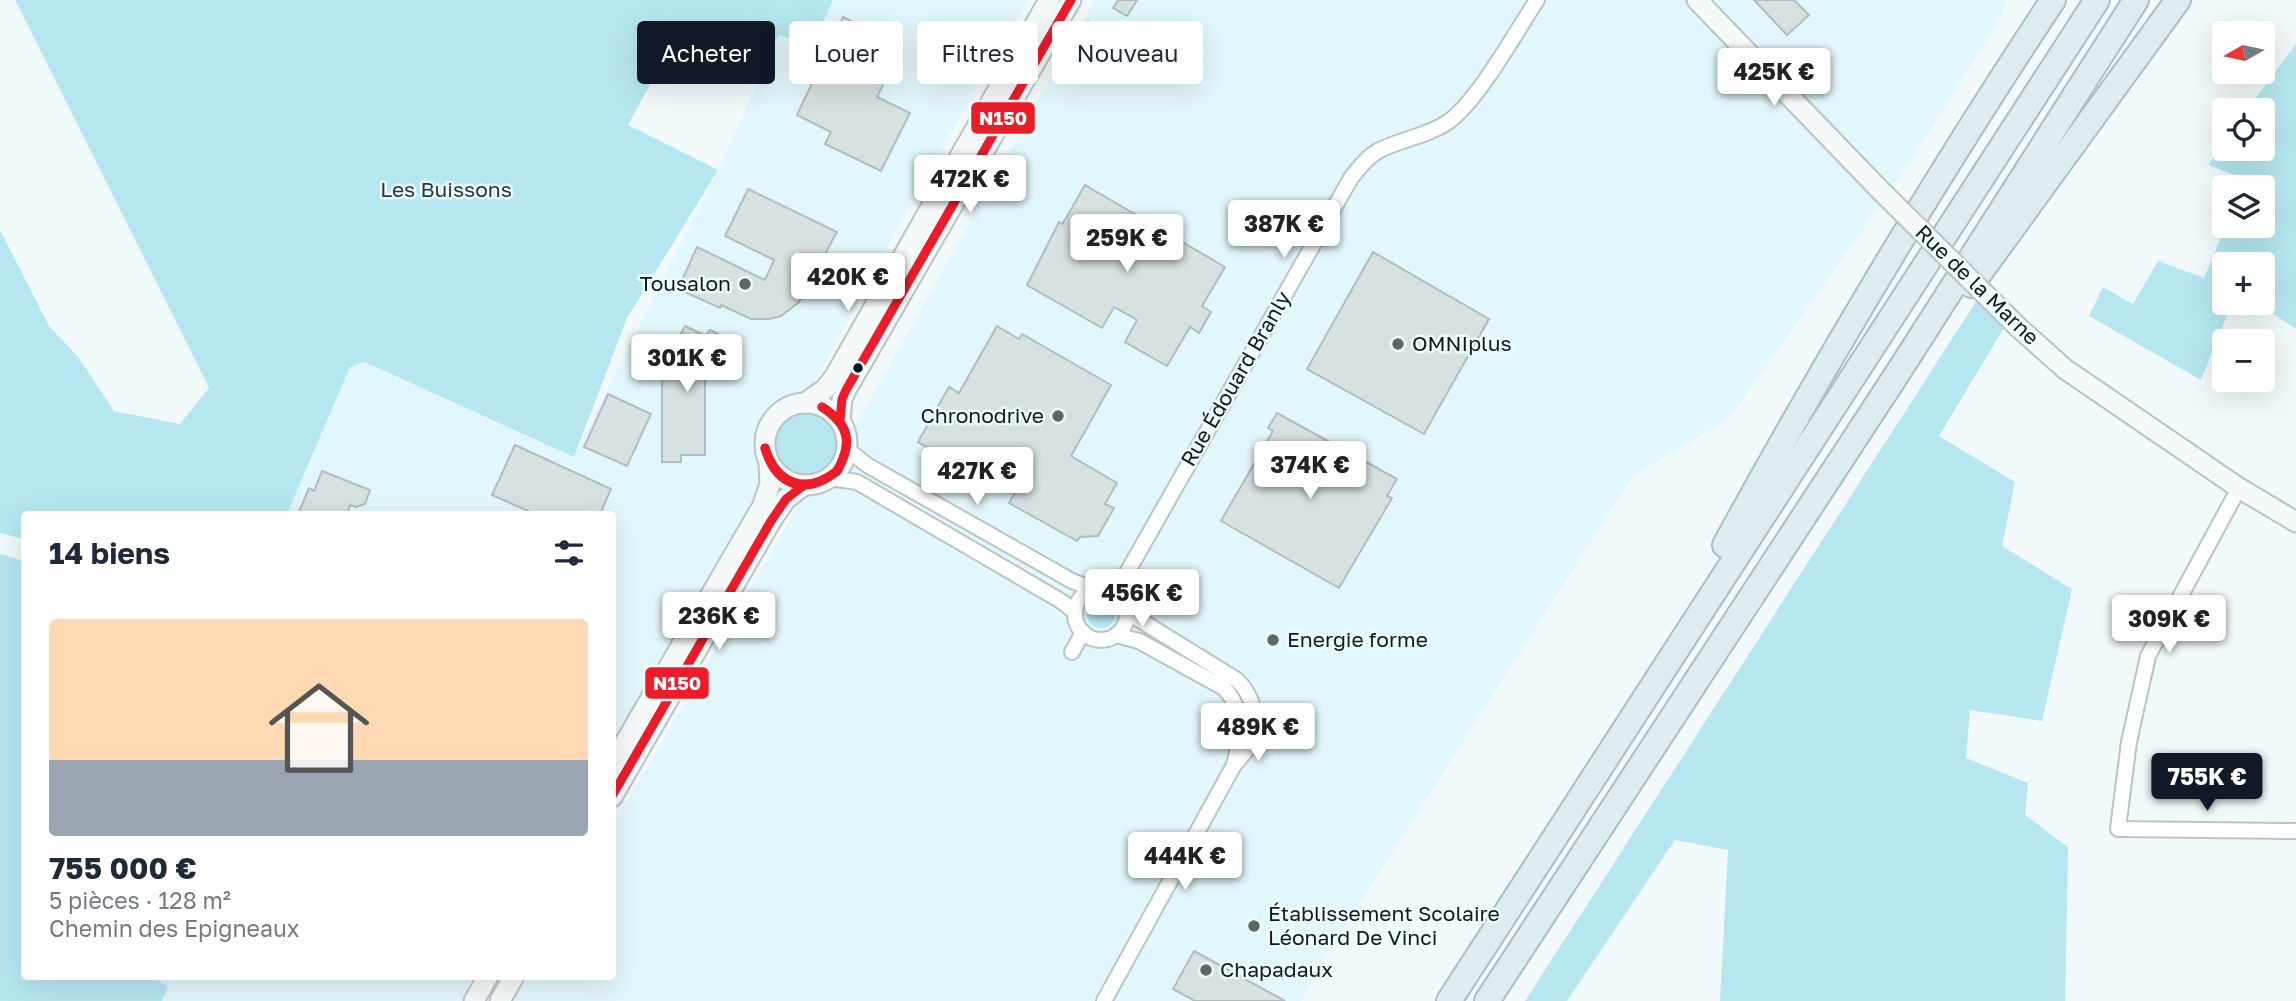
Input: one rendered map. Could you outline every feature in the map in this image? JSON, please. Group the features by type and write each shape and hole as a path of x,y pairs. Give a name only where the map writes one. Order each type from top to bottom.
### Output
{"highway":[{"path":"1988,98 2038,0"},
{"path":"1699,612 1697,596 1815,382 1988,98 2053,0"},
{"path":"1449,1001 2096,0"},
{"path":"1488,1001 1901,368 2136,0"},
{"path":"1901,368 1952,312 2178,0"}],"main road":[{"path":"616,758 762,505 770,484 769,464 764,448 769,425 786,408 805,403 825,389 835,376 1049,0"},
{"path":"840,421 842,399 846,390 1071,0"},
{"name":"Rue de la Marne","path":"1697,0 1879,189 2018,327 2065,369 2239,488 2296,522"},
{"path":"769,464 784,480 803,486 818,484 830,478 843,462 847,449 840,421 825,408 805,403"},
{"path":"616,789 771,521 786,499 803,486"},
{"path":"474,1001 486,980"},
{"path":"500,1001 511,980"}],"street":[{"name":"Rue Édouard Branly","path":"1116,592 1351,178 1377,151 1433,131 1467,105 1537,0"},
{"path":"847,449 867,465 1072,582 1093,589 1116,592 1126,604 1127,611 1125,625 1116,635"},
{"path":"830,478 857,482 1061,601 1075,612 1083,632 1095,639 1116,635 1139,641 1224,688 1234,699 1240,738 1234,765"},
{"path":"2239,488 2148,656 2129,742 2118,829 2296,831"},
{"path":"1075,612 1081,598 1093,589"},
{"path":"1104,1001 1234,765 1251,743 1254,732 1252,699 1245,687 1127,611"},
{"path":"1072,652 1083,632"}],"shaded area":[{"path":"833,0 1028,0 1016,21 917,21 917,84 979,84 919,187 811,389 769,406 754,435 762,472 758,496 616,741 616,511 288,511 350,367 365,362 574,456 718,170 757,84 775,84 775,46 780,35 789,38 789,84 903,84 903,21 824,21"},
{"path":"1095,0 2006,0 2002,16 1910,163 1729,419 1633,476 1339,936 1301,1001 512,1001 524,980 616,980 616,822 804,495 832,486 847,471 856,444 855,426 1052,76 1052,84 1203,84 1203,21 1083,21"},
{"path":"106,980 475,980 463,1001 90,1001"}],"green space":[{"name":"Les Buissons","path":"15,0 833,0 824,21 789,21 789,38 780,35 775,42 775,21 637,21 637,84 650,84 628,125 718,170 627,318 574,457 365,362 350,367 288,511 21,511 21,538 0,533 0,230 49,326 79,358 114,411 180,424 209,388"},
{"path":"2296,44 2296,329 2275,315 2275,252 2215,252 2221,238 2275,238 2275,175 2234,175 2208,165 2212,159 2275,161 2275,98 2256,98 2266,84 2275,84 2275,72"},
{"path":"2212,259 2212,315 2227,315 2222,329 2212,329 2212,353 2201,380 2089,316 2103,287 2133,304 2158,261 2204,278"},
{"path":"1981,294 2008,321 1939,436 2015,482 2002,546 2072,589 2042,721 1970,710 1966,758 2028,783 2025,815 2068,847 2065,1001 1720,1001 1728,850 1675,840 1567,1001 1525,1001"},
{"path":"805,411 828,421 838,444 828,467 805,477 782,467 772,444 782,421"},
{"path":"0,554 21,560 21,980 158,980 168,987 162,1001 0,1001"},
{"path":"1101,600 1111,604 1115,614 1111,624 1101,628 1091,624 1087,614 1091,604"}],"building":[{"path":"1118,0 1137,0 1127,16 1113,8"},
{"path":"1754,0 1794,0 1809,15 1787,35"},
{"path":"812,84 883,84 877,97 910,113 881,171 825,144 831,132 797,115"},
{"path":"1085,185 1225,267 1202,306 1211,312 1199,333 1190,327 1167,366 1125,342 1137,320 1114,307 1102,328 1027,285 1059,222 1062,224"},
{"path":"748,189 837,232 799,302 781,316 769,319 751,319 678,289 697,247 765,280 774,260 725,236"},
{"name":"OMNIplus","path":"1373,252 1489,319 1424,434 1307,369"},
{"path":"685,326 706,336 710,330 726,338 705,381 705,455 681,455 681,462 662,462 662,370"},
{"path":"997,326 1019,339 1022,334 1111,385 1071,456 1117,483 1105,504 1114,508 1098,536 1080,537 1077,541 1009,503 1019,486 1003,476 1010,465 988,450 974,474 918,442 949,387 959,393"},
{"path":"608,394 651,414 627,466 584,447"},
{"path":"1277,413 1397,479 1387,496 1392,498 1339,588 1221,521 1273,431 1268,428"},
{"path":"515,445 611,489 601,511 528,511 492,495"},
{"path":"322,471 370,490 365,504 356,507 350,505 348,511 299,511 309,488 314,491"},
{"name":"Chapadaux","path":"1194,951 1285,1001 1195,1001 1173,989"}],"transit line":[{"name":"N150","path":"840,421 842,399 846,390 1071,0"},
{"name":"N150","path":"822,407 838,420 846,435 845,452 837,471"},
{"name":"N150","path":"822,407 838,421 846,435 845,452 837,471"},
{"name":"N150","path":"765,448 777,471 794,482 814,483 837,471"},
{"name":"N150","path":"765,448 777,472 793,484 814,483 837,471"},
{"name":"N150","path":"616,789 771,521 786,499 803,486"}],"place":[{"name":"Tousalon","path":"745,284"},
{"name":"OMNIplus","path":"1398,344"},
{"name":"Chronodrive","path":"1058,416"},
{"name":"Energie forme","path":"1273,640"},
{"name":"Établissement Scolaire Léonard De Vinci","path":"1254,926"},
{"name":"Chapadaux","path":"1206,970"}]}
